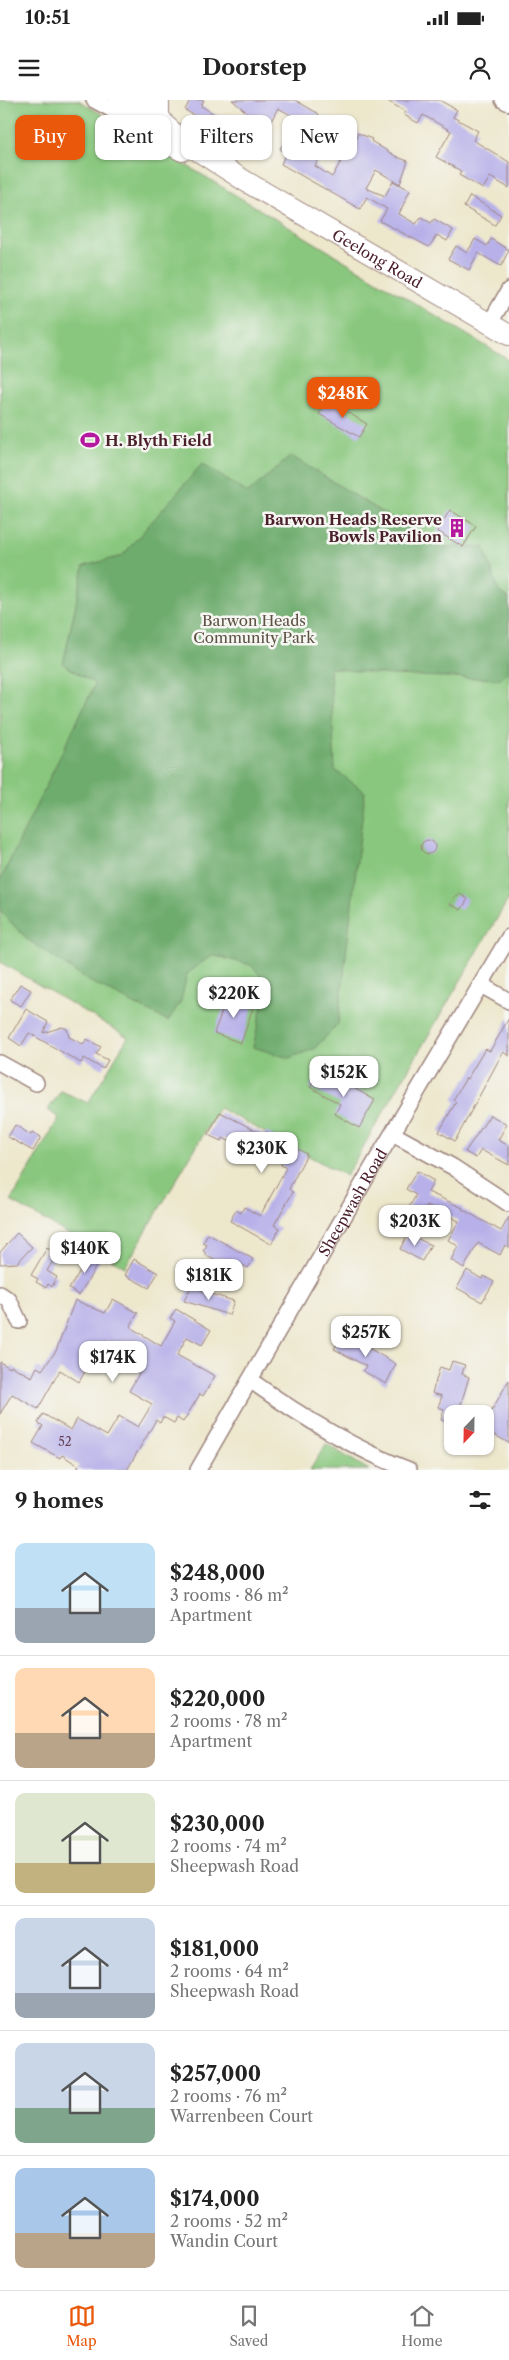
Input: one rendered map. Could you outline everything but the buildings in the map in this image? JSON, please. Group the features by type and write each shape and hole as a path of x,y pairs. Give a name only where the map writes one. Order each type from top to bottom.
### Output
{"street":[{"path":"94,100 129,119 150,109"},
{"path":"118,100 150,109"},
{"path":"503,100 509,103"},
{"name":"Geelong Road","path":"150,109 184,142 245,181 509,334"},
{"path":"490,323 509,290"},
{"name":"Sheepwash Road","path":"198,1470 509,937"},
{"path":"482,985 509,1001"},
{"path":"0,1063 36,1083"},
{"path":"393,1134 453,1167 509,1204"},
{"path":"0,1294 10,1300 19,1321"},
{"path":"250,1380 289,1408 335,1435 376,1457 409,1470"}],"green space":[{"name":"Barwon Heads Community Park","path":"0,100 78,100 103,115 95,115 95,160 171,160 171,156 509,360 509,898 346,1176 219,1108 125,1267 11,1201 59,1118 48,1110 61,1091 88,1103 128,1037 0,962"},
{"path":"291,456 439,547 484,547 499,592 509,598 509,672 499,679 393,675 330,668 335,770 365,792 338,1024 314,1049 289,1058 253,1047 267,983 251,965 212,955 187,974 181,1001 168,1021 87,980 27,939 0,911 0,881 95,684 63,664 84,566 122,556 202,464 248,493"},
{"path":"326,1444 369,1470 310,1470"}],"place":[{"name":"H. Blyth Field","path":"90,440"},
{"name":"Barwon Heads Reserve Bowls Pavilion","path":"457,528"}]}
